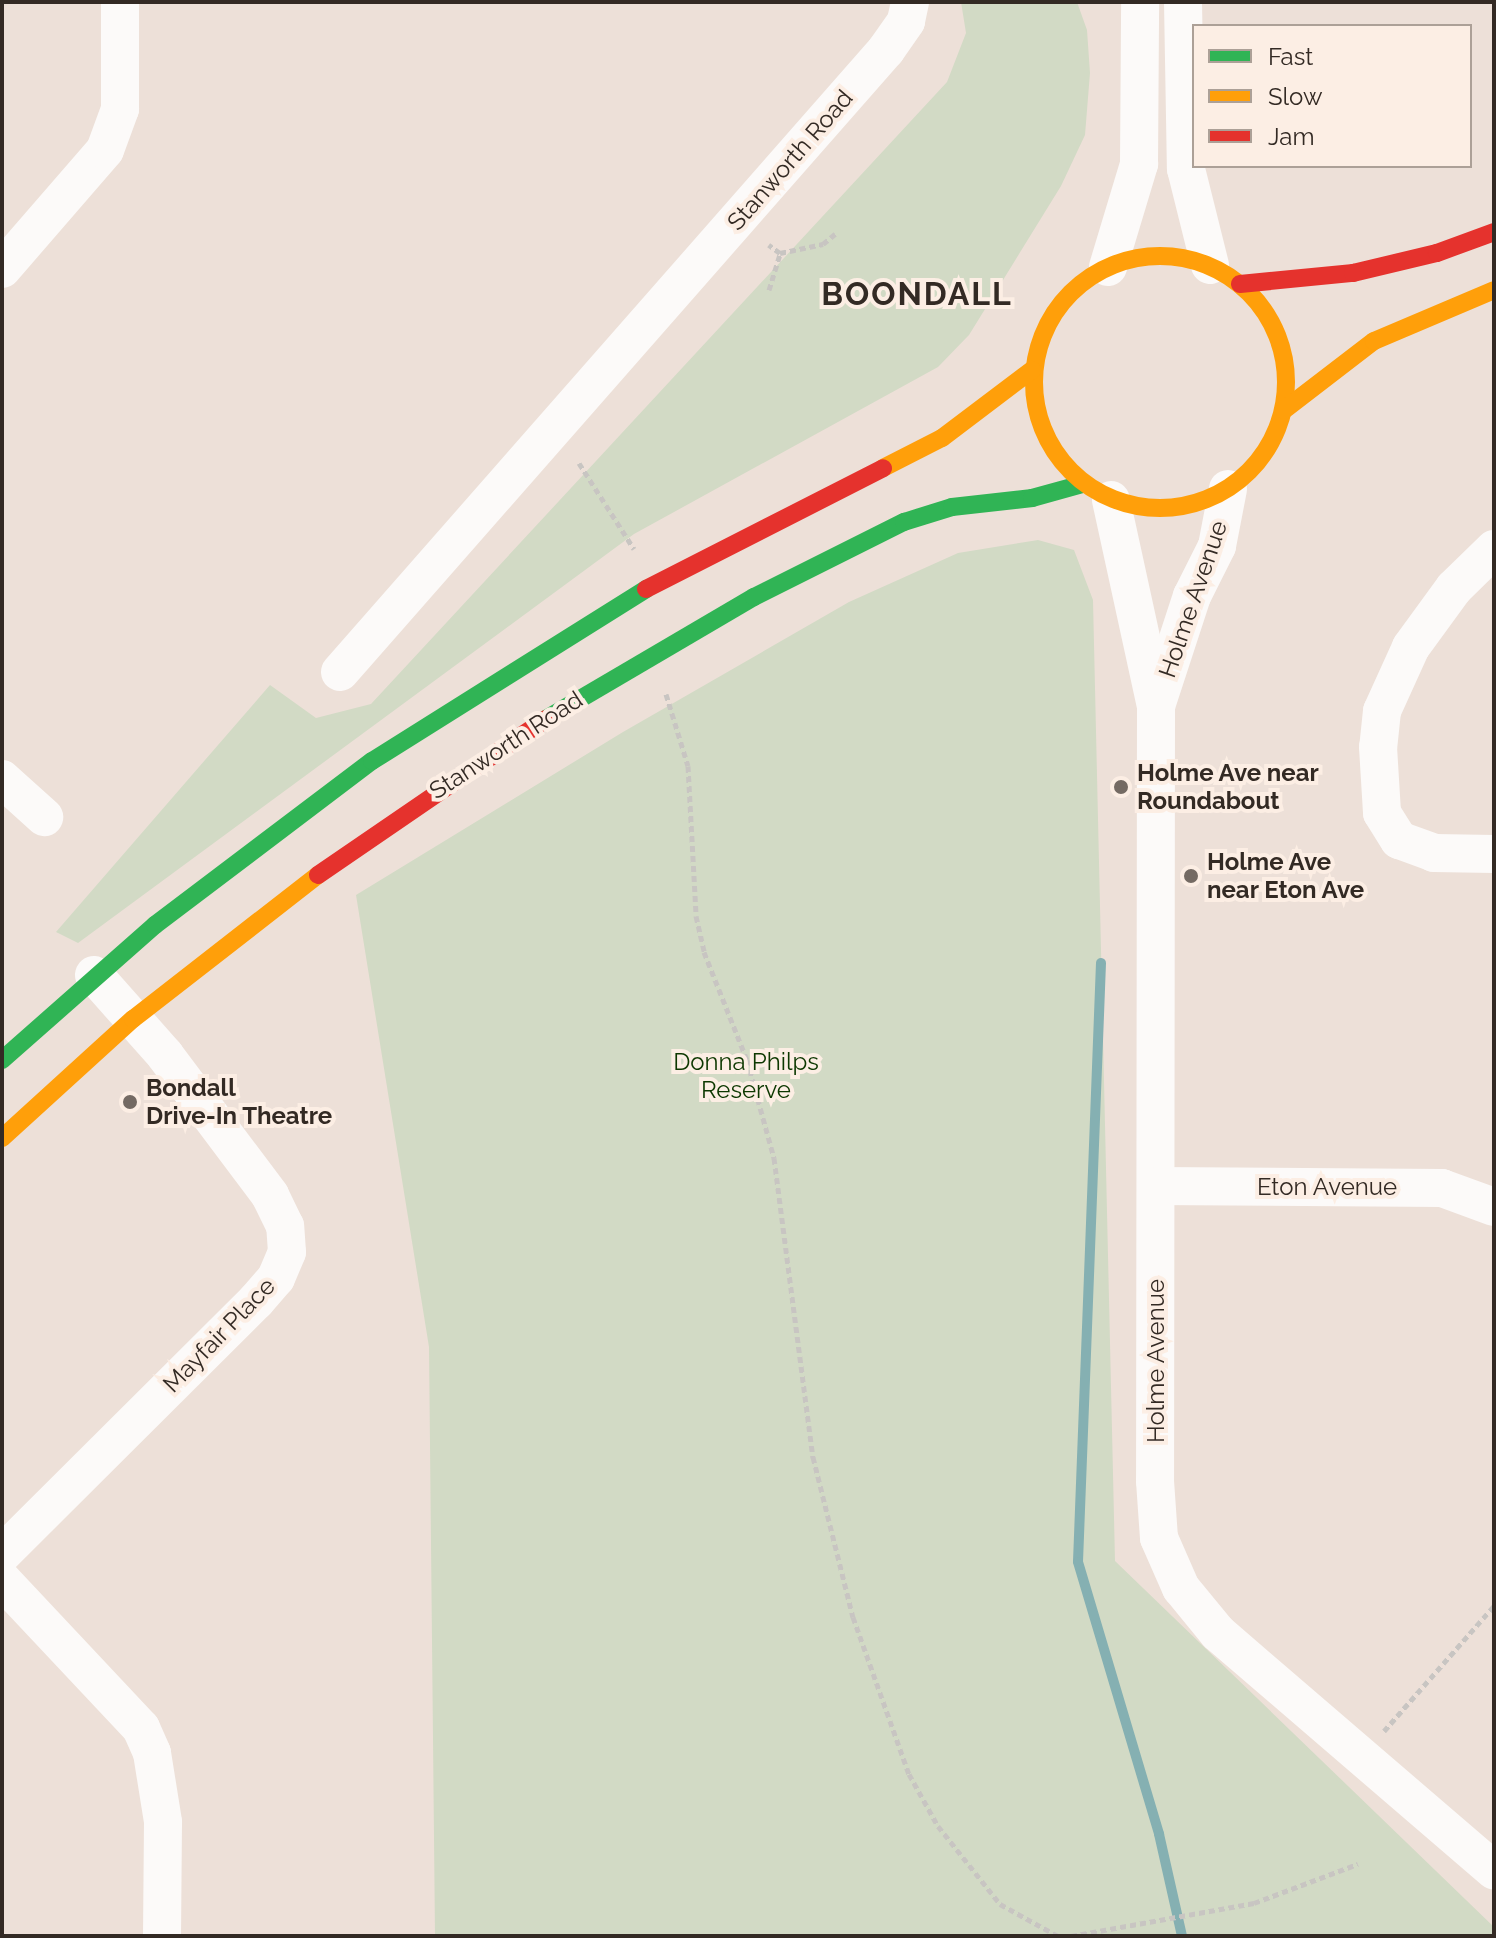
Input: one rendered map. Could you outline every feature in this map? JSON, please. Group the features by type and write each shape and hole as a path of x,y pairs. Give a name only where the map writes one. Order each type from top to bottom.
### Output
{"main road":[{"path":"1225,274 1367,270 1437,253 1494,232"},
{"path":"1176,256 1225,274 1264,309 1280,341 1287,375 1284,410 1254,468 1228,489 1191,505 1151,509 1097,492 1053,452 1035,413 1032,370 1040,337 1056,308 1079,284 1108,267 1141,257 1176,256"},
{"path":"1284,410 1374,341 1494,290"},
{"path":"2,1060 94,975 252,848 457,705 653,585 942,438 1032,370"},
{"name":"Stanworth Road","path":"2,1138 133,1019 276,904 421,800 540,722 754,597 904,522 952,507 1097,492"}],"street":[{"path":"2,269 105,150 120,109 120,2"},
{"name":"Stanworth Road","path":"340,672 886,50 906,21 910,2"},
{"path":"1183,2 1186,169 1225,274"},
{"path":"1108,267 1139,164 1133,10"},
{"name":"Holme Avenue","path":"1156,707 1192,596 1217,546 1228,489"},
{"name":"Holme Avenue","path":"1097,492 1156,707 1155,1481 1156,1520 1164,1552 1181,1588 1218,1633 1494,1870"},
{"path":"1494,549 1454,588 1411,647 1382,711 1378,747 1382,813 1399,840 1434,853 1494,854"},
{"path":"2,779 44,817"},
{"name":"Mayfair Place","path":"2,1554 256,1301 276,1278 287,1252 285,1226 270,1195 133,1019 94,975"},
{"name":"Eton Avenue","path":"1156,1186 1442,1188 1494,1207"},
{"path":"2,1580 141,1728 152,1753 163,1822 162,1936"}],"path":[{"path":"769,245 780,253 823,244 835,234"},
{"path":"769,290 780,253"},
{"path":"579,463 634,549"},
{"path":"663,689 688,766 692,880 704,952 747,1060 774,1158 813,1457 853,1617 909,1774 938,1826 1000,1904 1058,1936"},
{"path":"1363,1756 1494,1606"},
{"path":"1071,1936 1276,1897 1358,1864"},
{"path":"1036,1936 1037,1926"}],"green space":[{"path":"961,2 1077,2 1087,30 1090,73 1085,135 1061,186 969,335 938,367 634,534 78,943 56,932 270,685 316,718 371,704 947,82 966,33"},
{"name":"Donna Philps Reserve","path":"1038,540 1074,550 1093,600 1115,1561 1494,1927 1494,1936 435,1936 429,1347 356,895 623,732 849,602 958,553"}],"waterway":[{"path":"1101,963 1078,1562 1159,1834 1182,1936"}],"traffic: fast":[{"path":"546,719 754,597 904,522 952,507 1032,498 1083,484"},
{"path":"2,1060 155,925 372,761 646,589"}],"traffic: slow":[{"path":"1148,256 1172,256 1197,261 1220,271 1240,284 1258,302 1281,345 1286,382 1284,407 1277,430 1258,462 1240,480 1197,503 1172,508 1148,508 1123,503 1100,493 1080,480 1062,462 1039,419 1034,394 1034,370 1039,345 1049,322 1062,302 1080,284 1123,261 1148,256"},
{"path":"1284,410 1374,341 1494,290"},
{"path":"883,468 942,438 1032,370"},
{"path":"2,1138 133,1019 318,875"}],"traffic: jam":[{"path":"1240,284 1353,273 1437,253 1494,232"},
{"path":"646,589 883,468"},
{"path":"318,875 546,719"}],"place":[{"name":"Holme Ave near Roundabout","path":"1121,787"},
{"name":"Holme Ave near Eton Ave","path":"1191,876"},
{"name":"Bondall Drive-In Theatre","path":"130,1102"}],"district":[{"name":"BOONDALL","path":"917,294"}]}
